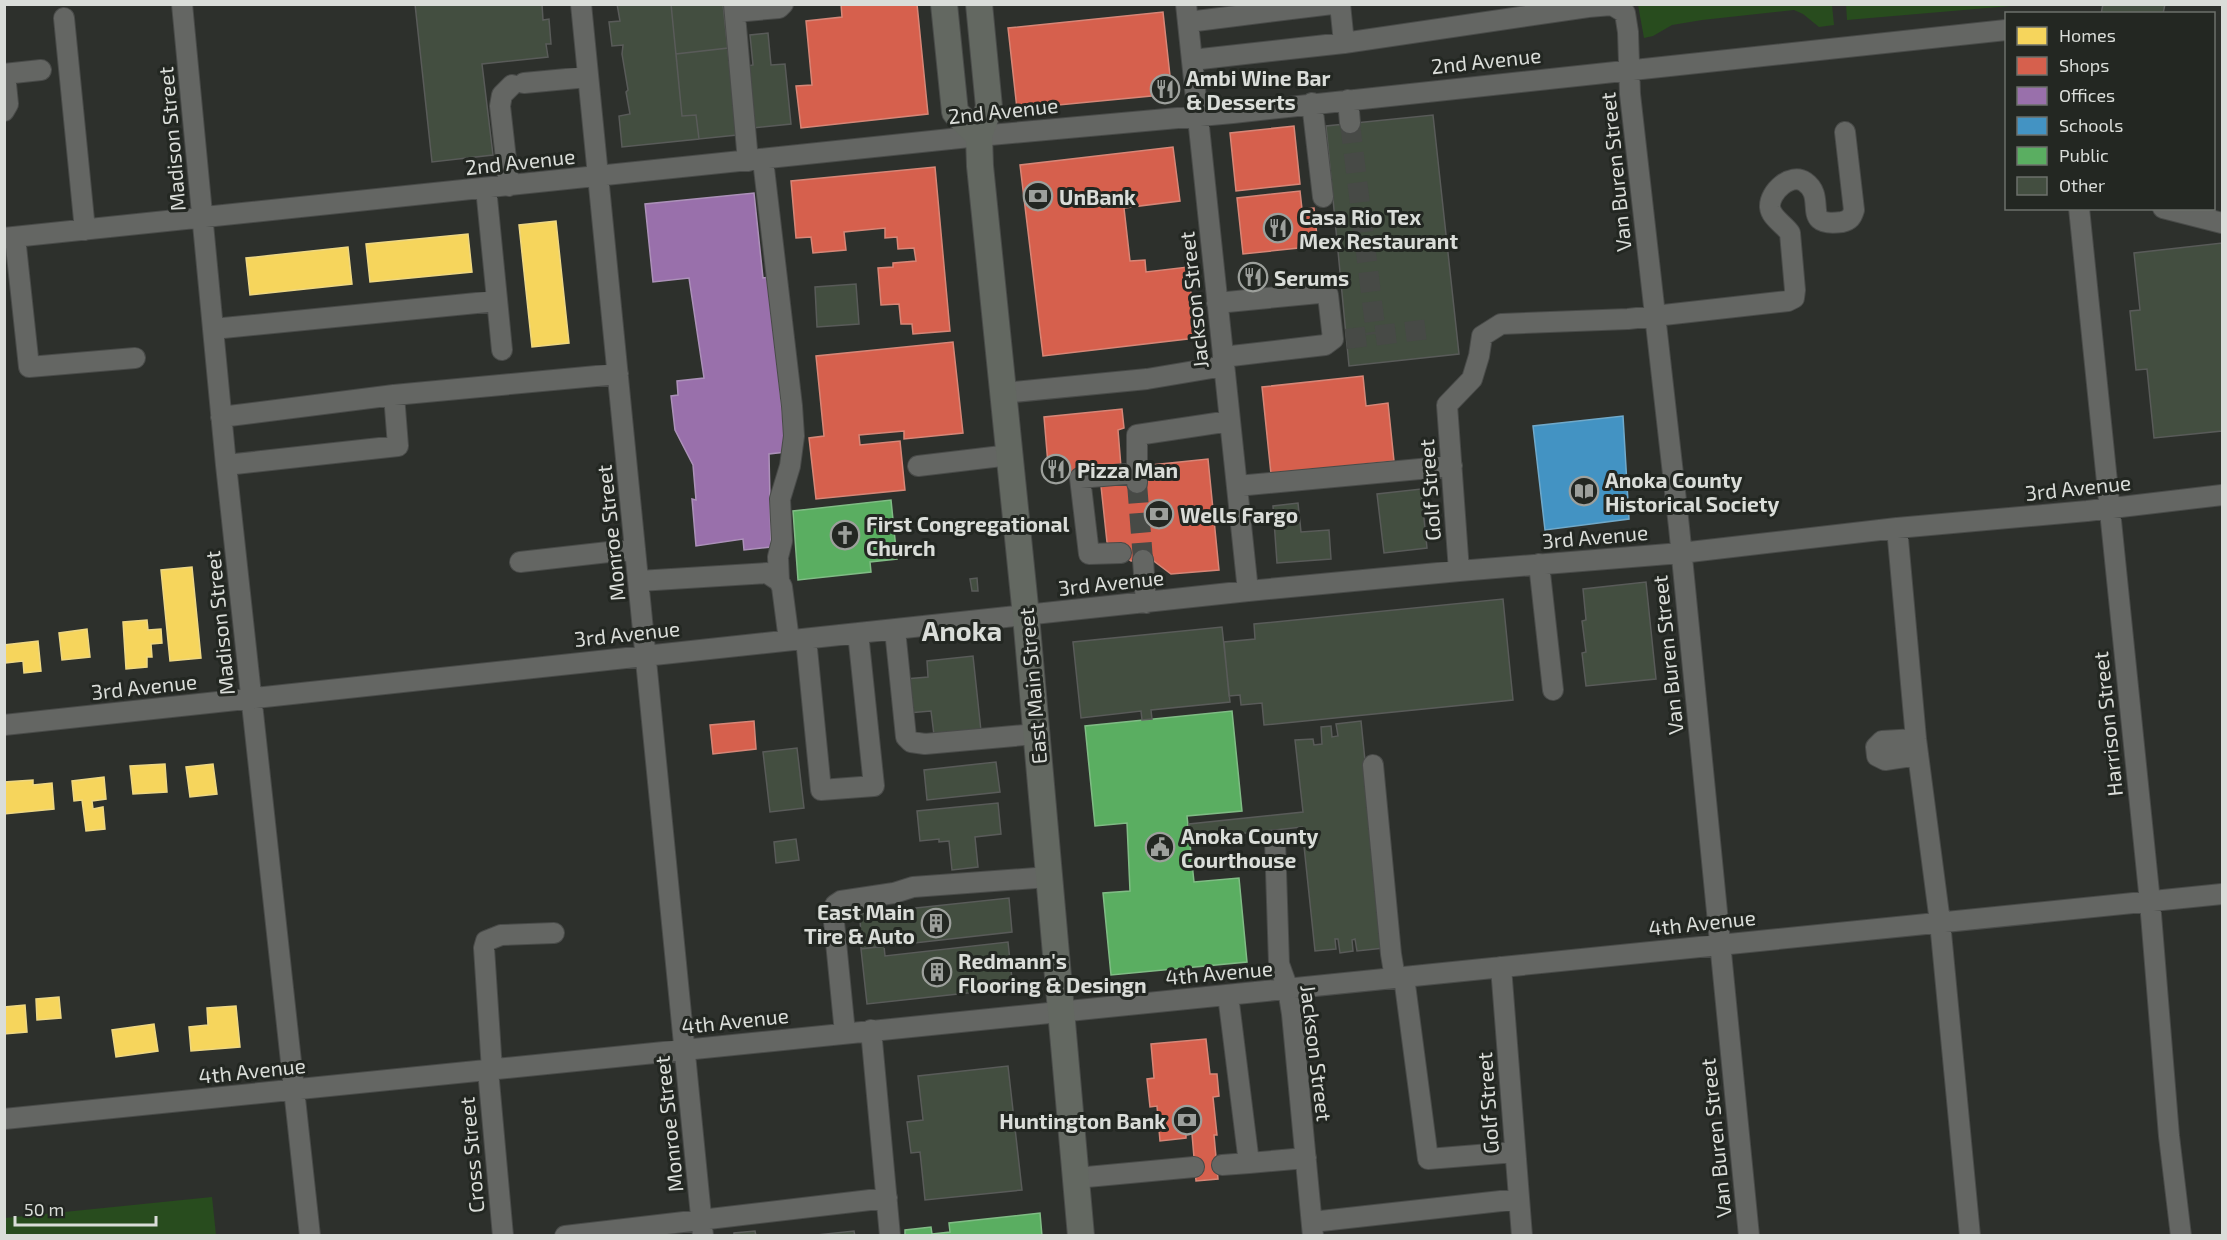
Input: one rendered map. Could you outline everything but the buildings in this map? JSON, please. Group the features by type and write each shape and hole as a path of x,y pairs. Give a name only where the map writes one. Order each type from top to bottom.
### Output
{"main road":[{"path":"944,4 955,112 979,136"},
{"name":"East Main Street","path":"979,4 989,107 979,136 1026,616 1081,1236"}],"street":[{"name":"Madison Street","path":"182,4 221,417 310,1236"},
{"name":"Monroe Street","path":"581,4 702,1227"},
{"path":"783,4 779,8 734,8 792,406 794,436 790,466 780,499 782,541 778,557 779,581 797,640 821,790 874,786 858,633"},
{"path":"1187,13 1332,4"},
{"path":"1340,4 1344,44"},
{"name":"Van Buren Street","path":"1498,12 1612,5 1625,13 1630,94 1681,553 1749,1236"},
{"path":"1192,60 1344,44 1498,12"},
{"name":"Jackson Street","path":"1187,13 1248,591"},
{"path":"64,18 85,230"},
{"name":"2nd Avenue","path":"10,238 979,136 1199,116 2005,30"},
{"path":"4,111 8,104 5,74 41,70"},
{"path":"509,186 500,106 502,95 518,84 588,76"},
{"path":"1348,100 1350,123"},
{"path":"1312,103 1323,197"},
{"path":"1656,316 1788,301 1794,298 1790,233 1774,218 1770,208 1771,199 1787,181 1795,178 1804,181 1813,190 1818,218 1822,222 1828,224 1848,221 1854,210 1845,132"},
{"path":"486,188 502,350"},
{"name":"Harrison Street","path":"2079,210 2150,902 2169,1136 2181,1236"},
{"path":"2171,210 2223,223"},
{"path":"10,238 29,367 135,358"},
{"path":"1004,393 1147,380 1223,362 1325,345 1340,339 1328,295 1319,293 1217,303"},
{"path":"213,329 498,301"},
{"name":"Golf Street","path":"1459,571 1447,405 1472,379 1482,336 1501,324 1656,316"},
{"path":"221,417 394,396 618,374"},
{"path":"226,465 398,446 394,396"},
{"path":"1121,553 1089,554 1080,478 1137,478 1137,435 1230,421"},
{"path":"918,466 1010,455"},
{"path":"1237,486 1452,466"},
{"name":"3rd Avenue","path":"4,725 1248,591 1681,553 1897,528 2223,495"},
{"path":"1897,528 1917,747 1940,922 1970,1236"},
{"path":"520,562 636,549"},
{"path":"1143,560 1146,603"},
{"path":"1539,564 1553,690"},
{"path":"639,581 767,573 779,581"},
{"path":"895,630 906,737 911,742 925,744 1036,734"},
{"path":"1883,750 1917,747"},
{"path":"1374,765 1391,954 1400,977 1428,1159 1515,1152"},
{"name":"Jackson Street","path":"1275,840 1279,964 1288,989 1292,1014 1312,1229"},
{"path":"845,1033 833,912 835,905 913,887 1049,877"},
{"name":"4th Avenue","path":"4,1119 2223,894"},
{"name":"Cross Street","path":"503,1236 490,1070 484,948 486,941 501,935 554,933"},
{"name":"Golf Street","path":"1501,967 1522,1236"},
{"path":"1228,995 1249,1163"},
{"path":"871,1030 890,1236"},
{"path":"1222,1166 1306,1158"},
{"path":"1076,1178 1194,1167"},
{"path":"565,1236 702,1227 887,1198"},
{"path":"1312,1229 1519,1198"}],"green space":[{"path":"1846,4 2022,4 2022,5 1847,20"},
{"path":"1638,5 1832,5 1834,25 1819,27 1794,10 1672,25 1653,36 1644,38"},
{"path":"212,1197 216,1235 5,1235 5,1218"}],"tunnel":[{"path":"1350,123 1376,334"},
{"path":"1346,339 1430,329"},
{"path":"1137,483 1143,560"}],"place":[{"name":"Ambi Wine Bar & Desserts","path":"1165,89"},
{"name":"UnBank","path":"1038,196"},
{"name":"Casa Rio Tex Mex Restaurant","path":"1278,228"},
{"name":"Serums","path":"1253,277"},
{"name":"Pizza Man","path":"1056,469"},
{"name":"Anoka County Historical Society","path":"1584,491"},
{"name":"Wells Fargo","path":"1159,514"},
{"name":"First Congregational Church","path":"845,535"},
{"name":"Anoka County Courthouse","path":"1160,847"},
{"name":"East Main Tire & Auto","path":"936,923"},
{"name":"Redmann's Flooring & Desingn","path":"937,972"},
{"name":"Huntington Bank","path":"1187,1120"}],"district":[{"name":"Anoka","path":"962,630"}]}
